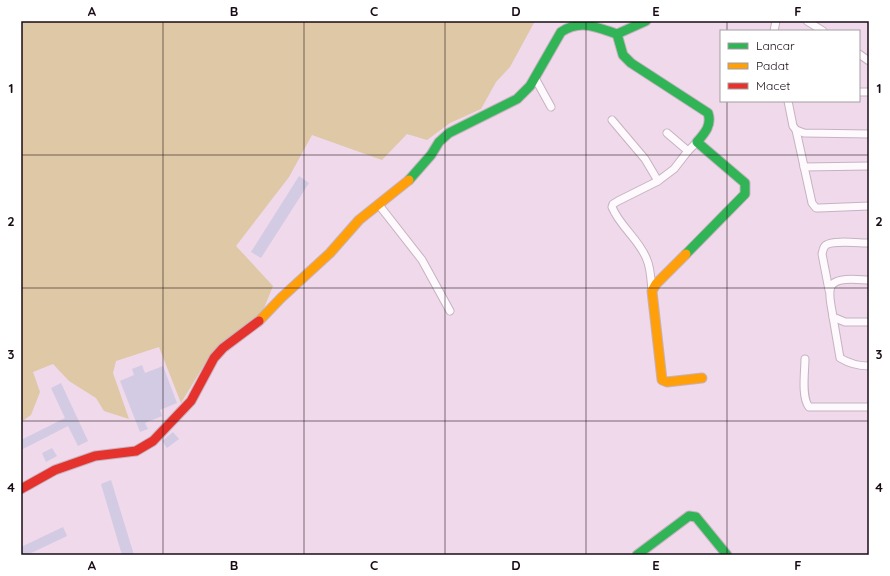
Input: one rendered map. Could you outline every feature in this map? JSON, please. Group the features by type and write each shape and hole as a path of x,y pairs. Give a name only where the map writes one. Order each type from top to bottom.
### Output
{"street":[{"path":"21,489 55,470 95,456 136,451 153,441 191,401 214,358 223,348 256,324 281,298 330,253 359,220 408,180 431,155 439,142 449,133 518,99 530,86 561,32 568,26 587,24 617,34 646,21"},
{"path":"807,21 821,30"},
{"path":"617,34 623,54 631,63 708,113 710,118 710,124 704,134 674,169 658,181 618,201 612,207 617,218 641,248 648,261 662,380 667,382 702,378"},
{"path":"860,55 869,60"},
{"path":"535,78 551,107"},
{"path":"788,102 812,203 816,208 869,206"},
{"path":"612,120 645,159 658,181"},
{"path":"796,130 804,133 869,134"},
{"path":"667,133 688,151"},
{"path":"652,291 656,284 745,194 745,183 697,142"},
{"path":"804,167 869,166"},
{"path":"379,205 422,260 450,311"},
{"path":"869,243 832,243 825,245 822,254 840,358 858,366 869,366"},
{"path":"829,290 832,284 838,280 869,280"},
{"path":"833,317 845,322 869,322"},
{"path":"805,358 805,396 806,403 809,406 869,407"},
{"path":"637,555 689,516 693,516 696,517 727,555"}],"shaded area":[{"path":"21,21 535,21 510,67 496,82 481,109 450,123 427,140 407,134 382,160 312,135 289,177 236,246 273,286 262,313 233,335 209,357 181,403 159,347 116,361 113,373 129,419 104,411 96,398 69,381 53,364 33,372 40,392 31,415 21,422"}],"building":[{"path":"299,176 309,183 261,258 251,252"},
{"path":"142,365 145,373 163,366 177,403 160,410 162,416 145,423 148,429 140,432 120,381 134,375 132,369"},
{"path":"61,383 88,441 78,446 68,426 21,450 21,440 65,418 51,388"},
{"path":"173,432 179,439 167,448 162,441"},
{"path":"52,448 57,456 46,462 42,453"},
{"path":"111,480 134,555 122,555 101,484"},
{"path":"63,527 67,536 27,555 21,555 21,547"}],"traffic: fast":[{"path":"409,180 431,155 439,142 449,133 517,99 530,86 561,32 568,28 582,25 595,27 617,34 646,21"},
{"path":"617,34 623,55 631,63 708,113 708,125 705,132 697,142 745,183 745,194 686,254"},
{"path":"637,555 689,516 696,517 727,555"}],"traffic: slow":[{"path":"259,321 281,298 330,253 359,220 409,180"},
{"path":"686,254 656,284 652,291 662,380 667,382 702,378"}],"traffic: jam":[{"path":"21,489 55,470 95,456 136,451 153,441 191,401 214,358 223,348 259,321"}]}
